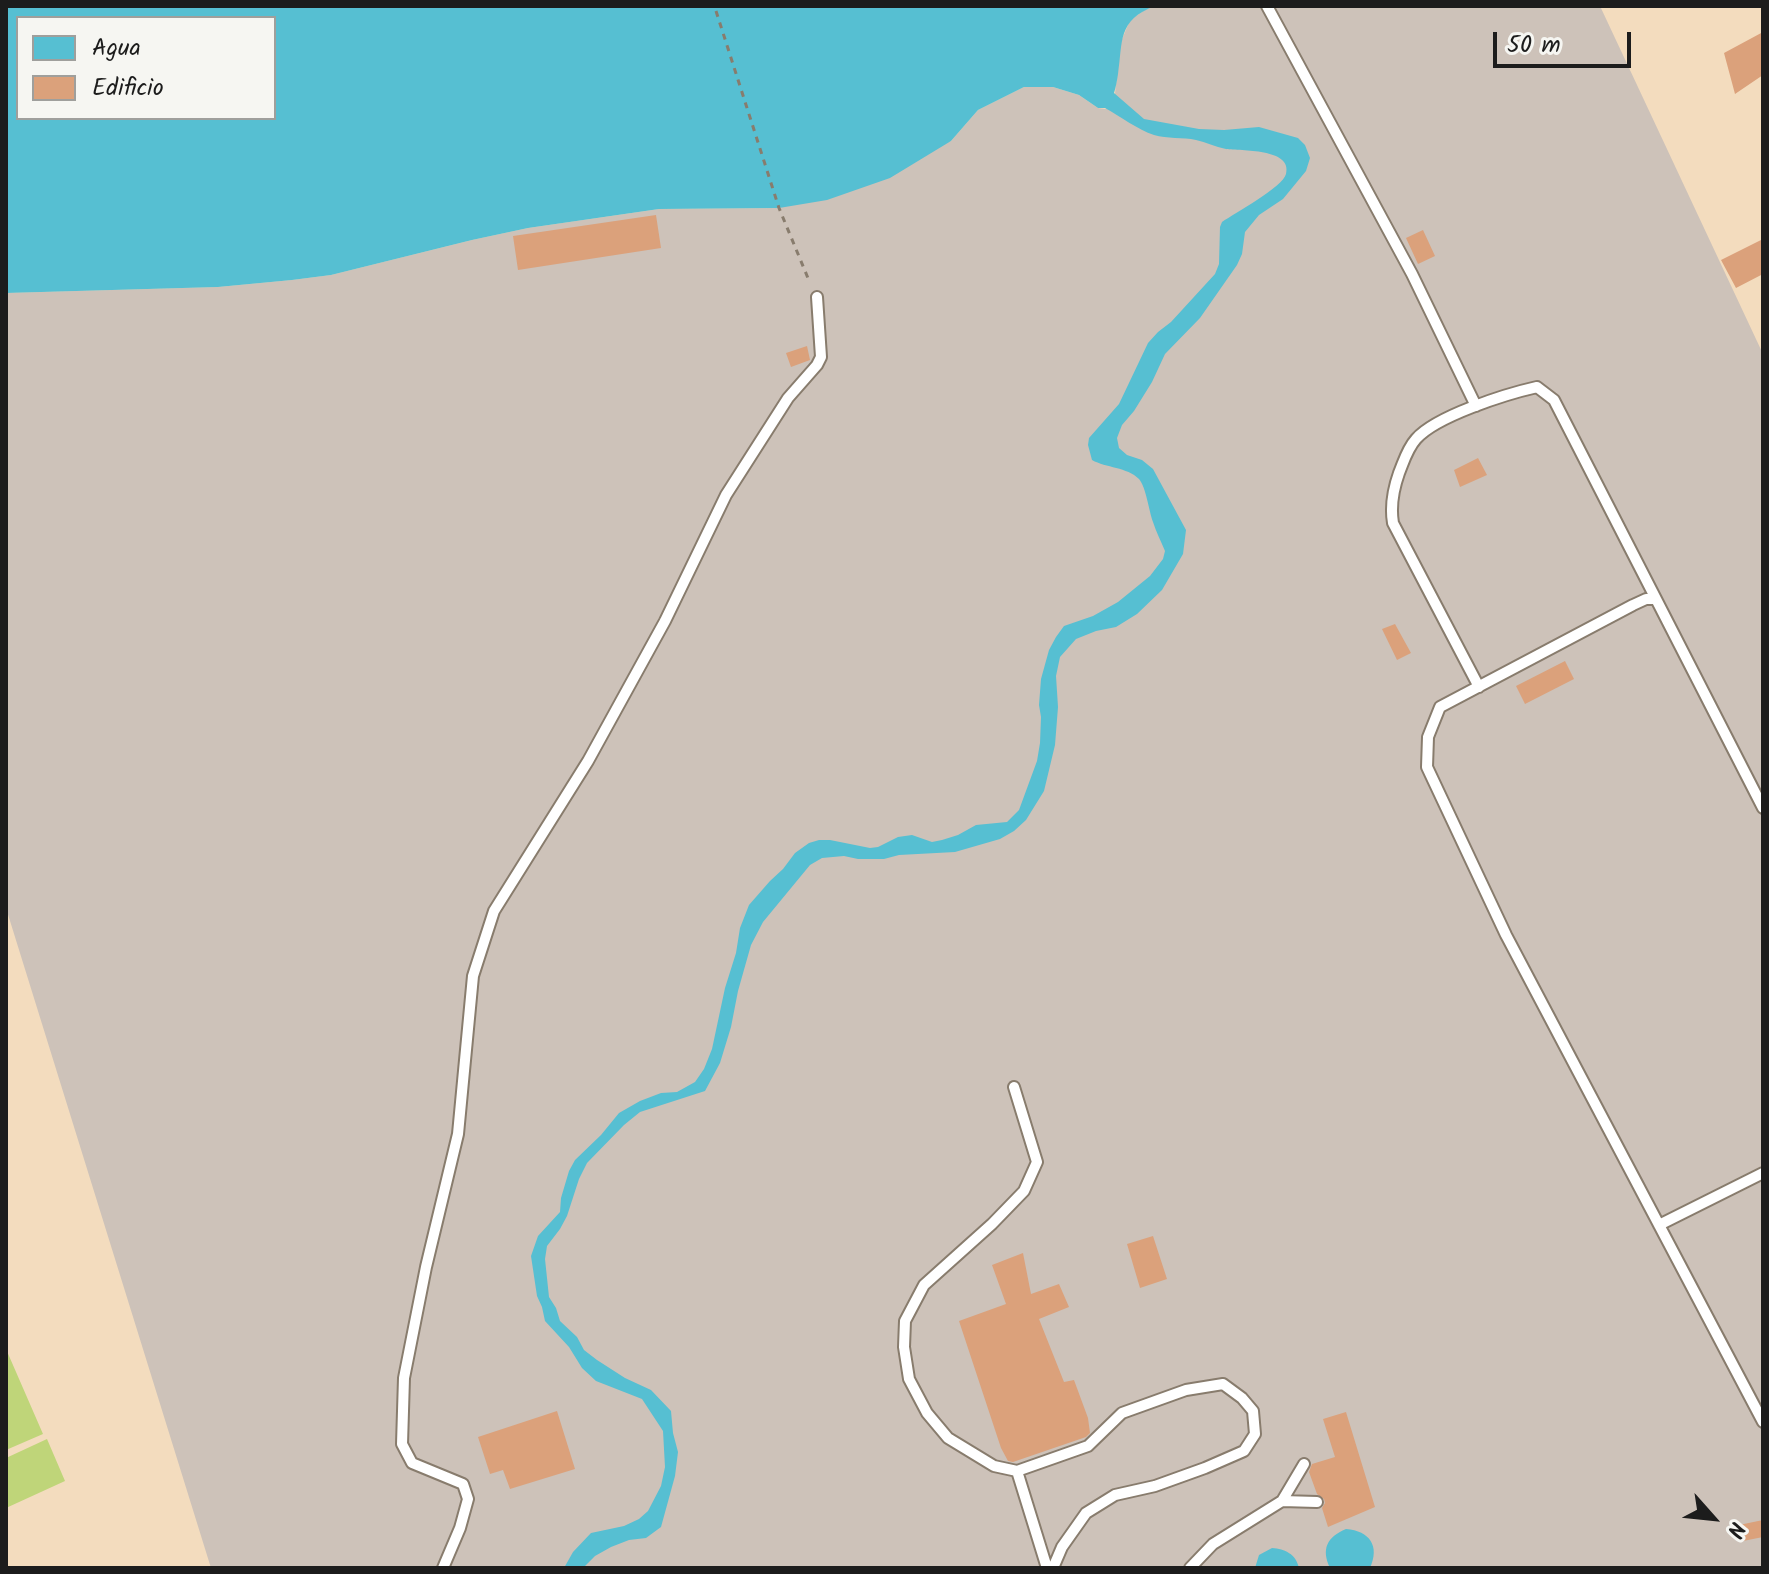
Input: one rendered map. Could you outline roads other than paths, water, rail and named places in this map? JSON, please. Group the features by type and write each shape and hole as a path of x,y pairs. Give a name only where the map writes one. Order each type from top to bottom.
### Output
{"lane":[{"path":"1267,6 1412,274 1476,406"},
{"path":"443,1568 468,1499 463,1484 412,1463 402,1444 404,1378 426,1267 458,1134 473,976 494,911 588,761 665,621 726,495 788,398 817,365 821,357 817,297"},
{"path":"1479,687 1393,523 1390,508 1408,450 1429,428 1476,406 1537,387 1554,400 1763,808"},
{"path":"1656,599 1646,599 1633,605 1440,707 1428,737 1427,767 1506,935 1763,1422"},
{"path":"1014,1087 1037,1162 1024,1191 924,1285 905,1321 904,1347 909,1379 927,1413 948,1438 994,1466 1017,1471 1088,1446 1122,1413 1186,1390 1223,1384 1253,1411 1255,1434 1244,1451 1155,1486 1115,1495 1086,1513 1062,1547 1053,1568"},
{"path":"1659,1225 1763,1173"},
{"path":"1190,1568 1213,1544 1282,1501 1304,1464"},
{"path":"1017,1471 1047,1568"},
{"path":"1282,1501 1317,1502"}],"water":[{"path":"6,6 1155,6 1134,18 1124,33 1114,93 1144,119 1199,129 1259,127 1298,138 1305,145 1310,158 1306,171 1283,199 1259,215 1245,232 1237,265 1200,318 1165,354 1152,382 1122,425 1117,438 1119,448 1153,469 1186,530 1183,554 1162,590 1137,614 1116,627 1076,639 1060,657 1056,676 1058,707 1055,745 1044,791 1026,820 1000,839 955,852 899,855 884,859 844,856 822,858 810,865 763,922 751,945 720,1063 705,1091 640,1112 587,1163 567,1216 547,1246 545,1259 549,1297 560,1321 577,1337 584,1350 625,1378 651,1390 671,1411 678,1452 661,1527 646,1538 611,1547 583,1568 564,1568 573,1552 591,1533 624,1526 648,1511 661,1486 665,1467 663,1431 642,1399 596,1381 545,1321 537,1296 531,1256 538,1236 560,1212 569,1171 575,1160 619,1113 640,1101 661,1093 677,1092 695,1082 712,1049 740,928 749,905 795,853 819,840 870,848 912,835 932,842 958,835 976,825 1007,822 1019,810 1037,761 1041,679 1056,637 1064,626 1093,616 1118,602 1150,576 1163,559 1165,551 1139,479 1129,472 1092,460 1089,438 1119,404 1148,343 1215,274 1219,264 1222,222 1277,186 1286,174 1286,166 1282,159 1264,152 1226,149 1196,140 1154,135 1105,108 1098,108 1079,95 1053,87 1024,87 978,110 951,141 890,178 827,200 779,208 659,209 528,228 331,275 218,287 6,293"},
{"path":"1346,1529 1361,1533 1371,1541 1374,1553 1370,1568 1330,1568 1326,1555 1328,1544"},
{"path":"1272,1548 1289,1553 1299,1568 1255,1568 1259,1555"}]}
